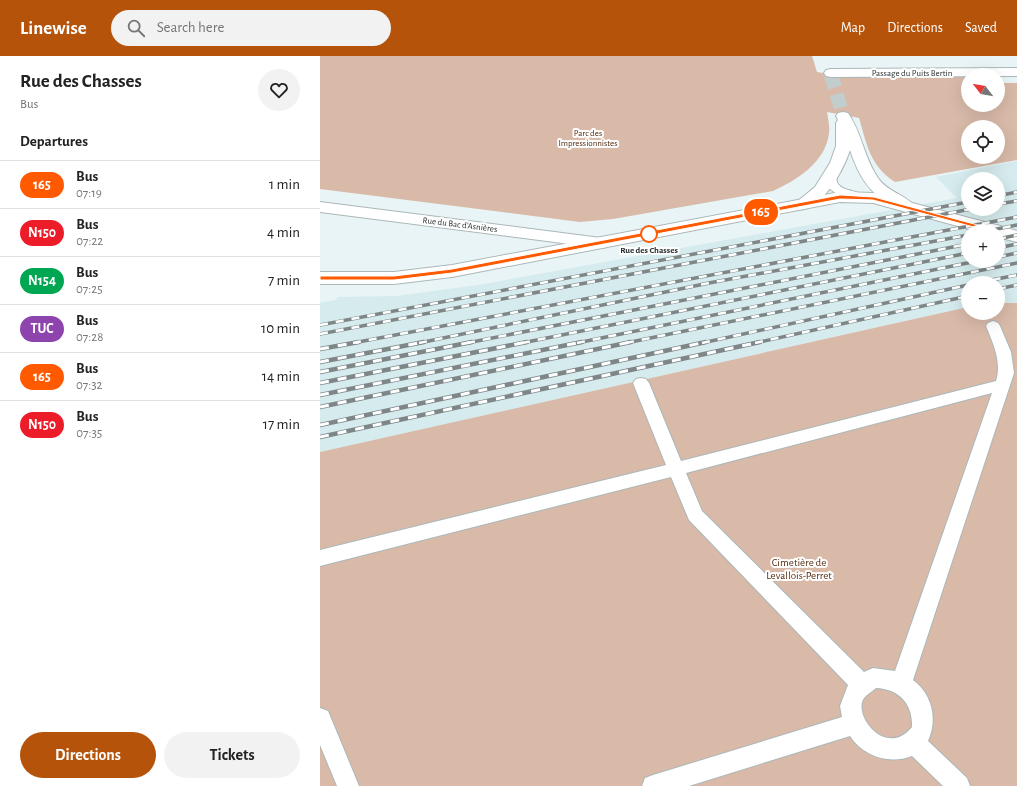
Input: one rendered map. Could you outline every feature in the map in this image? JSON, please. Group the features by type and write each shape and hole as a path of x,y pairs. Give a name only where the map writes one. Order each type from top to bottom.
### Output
{"street":[{"name":"Passage du Puits Bertin","path":"830,70 1017,72"},
{"path":"801,205 821,190 831,177 844,146 843,116 854,140 866,174 877,194"},
{"path":"320,278 394,278 424,275 601,244 840,197 877,194 906,206 972,224"},
{"name":"Rue du Bac d’Asnières","path":"320,207 601,244"},
{"path":"1005,233 1017,237"}],"lane":[{"path":"831,177 831,184 839,191 856,196"},
{"path":"901,683 1000,385 1006,373 1004,352 993,326"},
{"path":"641,383 695,516 861,684"},
{"path":"320,558 676,470 1000,385"},
{"path":"873,678 884,678 901,683 912,691 922,707 923,729 914,743 904,749 891,750 874,746 862,736 854,724 850,708 853,694 861,684 873,678"},
{"path":"320,719 348,786"},
{"path":"653,786 854,724"},
{"path":"914,743 959,786"}],"shaded area":[{"path":"1017,161 1017,303 1005,303 1005,276 961,276 961,309 320,452 320,303 336,300 338,297 397,296 478,285 957,198 936,177 961,172 961,216 1005,216 1005,172 961,172"}],"green space":[{"name":"Parc des Impressionnistes","path":"320,56 812,56 817,72 846,77 961,76 961,112 1005,112 1005,83 1017,83 1017,160 1005,162 1005,120 961,120 961,164 995,164 895,182 880,169 875,162 867,146 859,118 827,112 829,133 827,143 822,153 809,169 782,187 773,191 613,219 580,222 320,189"},
{"name":"Cimetière de Levallois-Perret","path":"1005,303 1017,303 1017,786 320,786 320,452 961,309 961,320 1005,320"}],"tunnel":[{"path":"831,74 843,116"}],"railway":[{"path":"1005,195 1017,192"},
{"path":"1005,203 1017,201"},
{"path":"320,325 961,203"},
{"path":"320,334 961,211"},
{"path":"353,343 1017,217"},
{"path":"1005,227 1017,225"},
{"path":"1005,238 1017,235"},
{"path":"422,342 709,283 961,236"},
{"path":"1005,247 1017,244"},
{"path":"467,343 961,245"},
{"path":"1005,256 1017,253"},
{"path":"525,342 961,254"},
{"path":"626,343 1017,263"},
{"path":"577,343 961,264"},
{"path":"1005,277 1017,275"},
{"path":"1005,288 1017,285"},
{"path":"702,343 961,287"},
{"path":"755,343 961,298"},
{"path":"320,349 359,342"},
{"path":"320,362 422,342"},
{"path":"320,372 472,342"},
{"path":"320,383 525,342"},
{"path":"320,395 582,342"},
{"path":"320,407 631,342"},
{"path":"320,425 706,342"},
{"path":"320,437 760,342"}],"bus line":[{"name":"165","path":"320,278 394,278 452,271 601,244 840,197 856,196 874,198 971,224"}],"place":[{"name":"Rue des Chasses","path":"649,234"}]}
